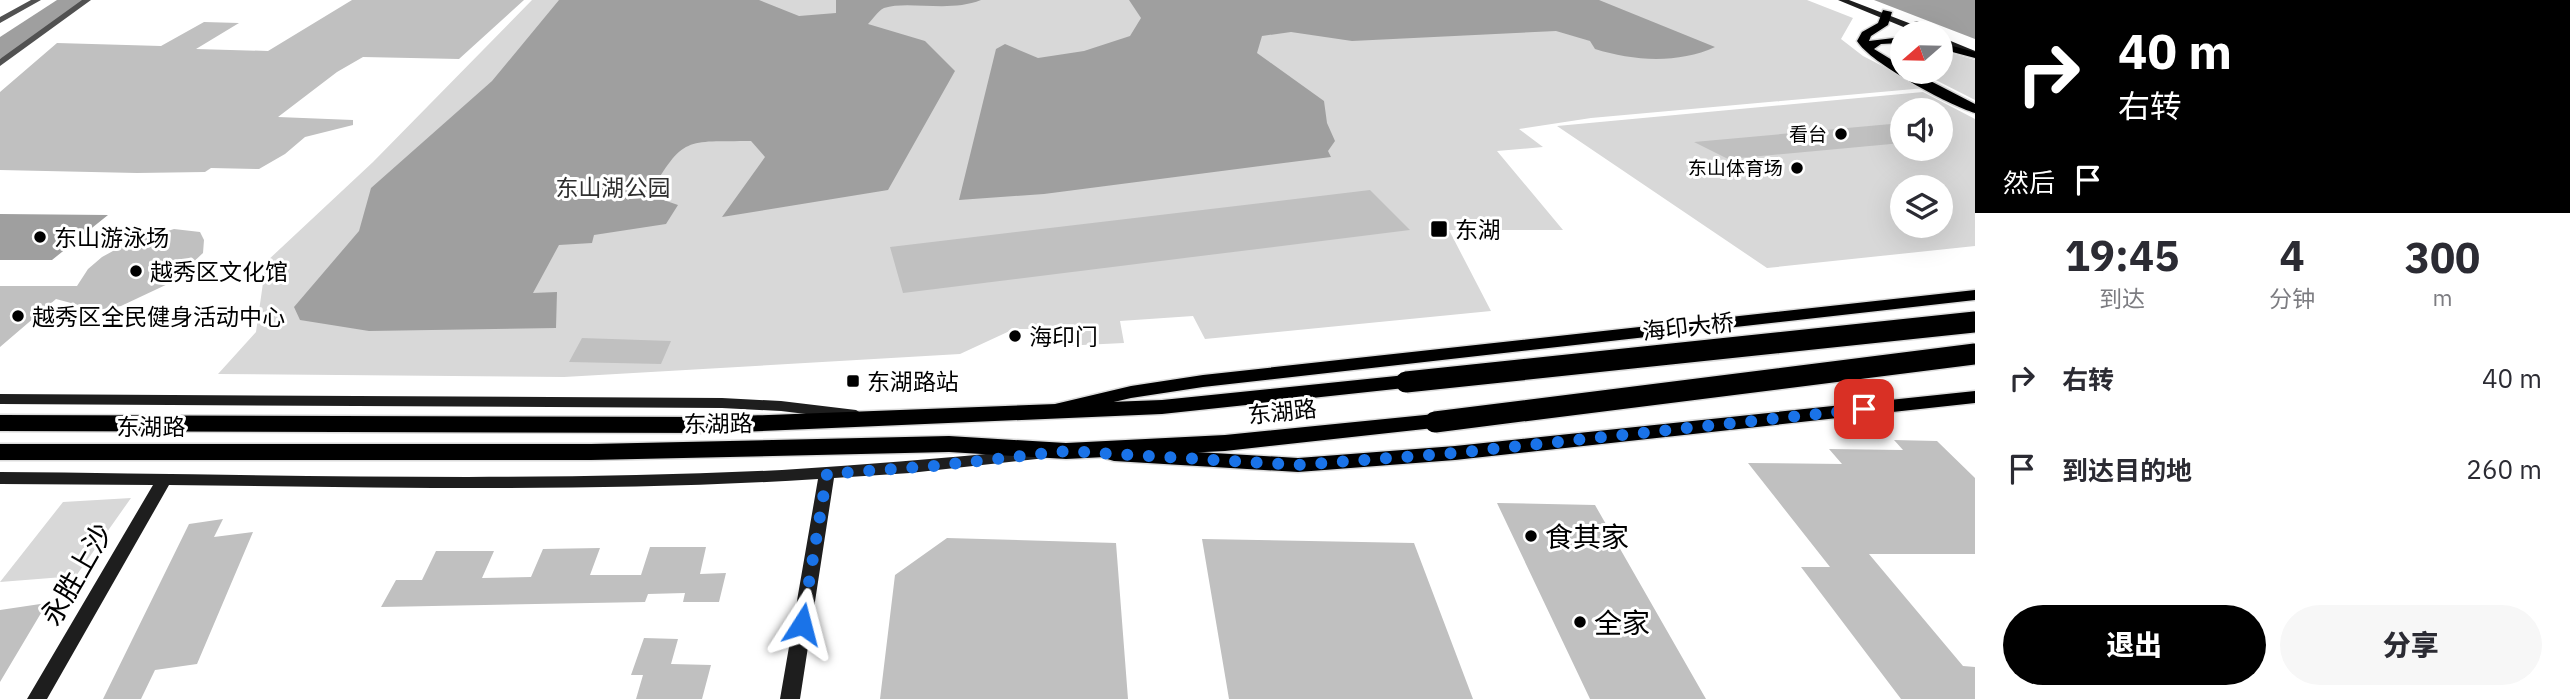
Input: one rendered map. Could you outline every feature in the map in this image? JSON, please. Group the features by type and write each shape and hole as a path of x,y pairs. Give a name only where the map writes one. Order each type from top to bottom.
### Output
{"highway":[{"name":"海印大桥","path":"1406,382 1975,322"},
{"name":"东湖路","path":"0,452 371,453 937,444 1066,451 1225,443 1435,422 1975,354"},
{"name":"东湖路","path":"0,424 715,425 1175,406 1406,382"}],"main road":[{"path":"1842,0 1904,21"},
{"path":"1857,0 1900,21"},
{"path":"1887,15 1883,24 1866,34 1863,41 1867,48 1890,63"},
{"path":"1953,39 1975,48"},
{"path":"1867,48 1879,41 1890,41"},
{"path":"1953,45 1975,54"},
{"path":"1953,49 1975,54"},
{"path":"1927,84 1975,109"},
{"path":"1050,411 1131,391 1203,381 1975,295"},
{"path":"0,478 480,482 827,474 947,465 1066,451 1298,465 1455,453 1975,397"},
{"path":"0,399 722,403 780,405 874,418"},
{"path":"790,699 827,474"},
{"name":"永胜上沙","path":"37,699 165,478"}],"street":[{"path":"0,20 37,0"},
{"path":"0,63 87,0"}],"green space":[{"name":"东山湖公园","path":"532,0 1807,0 1853,18 1841,39 1863,56 1890,70 1890,84 1917,84 1925,88 1591,118 1519,129 1543,147 1497,151 1563,230 1449,230 1491,311 1205,339 1193,316 1120,321 1124,343 1062,346 1051,329 1014,329 960,354 564,377 218,374 256,332 266,262 373,162"},
{"path":"1953,54 1975,60 1975,100 1944,84 1953,84"},
{"name":"东山体育场","path":"1923,92 1935,98 1890,98 1890,161 1953,161 1953,108 1975,119 1975,246 1767,268 1557,126"},
{"path":"131,498 76,576 0,582 63,502"}],"shaded area":[{"path":"559,0 759,0 799,16 836,13 836,0 981,0 956,6 905,5 884,8 868,24 925,41 955,71 888,190 722,217 765,157 751,141 699,143 688,146 670,161 649,195 678,205 666,224 594,235 592,243 559,245 533,293 557,292 556,328 369,331 300,320 294,307 359,231 371,188 492,81"},
{"path":"1129,0 1599,0 1715,47 1686,56 1655,59 1595,49 1590,41 1556,31 1352,41 1291,32 1262,36 1257,53 1324,101 1327,123 1335,141 1328,151 1331,157 1044,194 959,200 996,49 1005,44 1038,58 1084,51 1130,36 1141,18"},
{"path":"1874,0 1975,0 1975,39 1953,31 1953,21 1928,21"},
{"name":"东山游泳场","path":"0,214 108,215 52,260 0,260"}],"building":[{"path":"352,0 524,0 459,59 363,57 337,72 278,117 353,120 353,125 305,137 285,154 259,169 211,168 205,172 137,173 0,170 0,92 57,43 161,46 204,22 239,23 196,49 268,51"},
{"name":"看台","path":"1890,124 1890,144 1728,159 1694,142"},
{"path":"1370,190 1410,230 903,293 890,247"},
{"name":"越秀区文化馆","path":"174,229 200,232 204,240 203,253 172,282 121,306 97,310 56,299 0,347 0,286 77,286 88,269 102,257 124,245"},
{"path":"582,338 671,341 661,364 569,362"},
{"path":"1894,440 1937,441 1975,478 1975,554 1869,554 1963,666 1975,667 1975,699 1901,699 1801,567 1830,567 1748,463 1842,464 1829,449 1903,450"},
{"path":"1497,503 1595,505 1706,699 1590,699"},
{"path":"223,519 214,537 253,532 197,664 155,670 141,699 103,699 189,524"},
{"path":"947,538 1116,543 1128,699 880,699 895,575"},
{"path":"1202,539 1414,543 1473,699 1229,699"},
{"path":"650,547 706,547 700,574 726,573 719,602 683,602 685,593 648,594 645,602 381,607 396,580 422,580 436,551 494,551 482,578 531,577 543,549 600,548 590,575 641,575"},
{"path":"47,603 0,682 0,610"},
{"path":"644,638 678,639 671,664 711,665 702,699 636,699 643,675 631,675"}],"waterway":[{"path":"0,50 74,0"}],"place":[{"name":"看台","path":"1841,134"},
{"name":"东山体育场","path":"1797,168"},
{"name":"东湖","path":"1439,229"},
{"name":"东山游泳场","path":"40,237"},
{"name":"越秀区文化馆","path":"136,271"},
{"name":"越秀区全民健身活动中心","path":"18,316"},
{"name":"海印门","path":"1015,336"},
{"name":"东湖路站","path":"853,381"},
{"name":"食其家","path":"1531,536"},
{"name":"全家","path":"1580,622"}],"route":[{"path":"802,624 827,474 986,461 1066,451 1298,465 1455,453 1864,409"}]}
